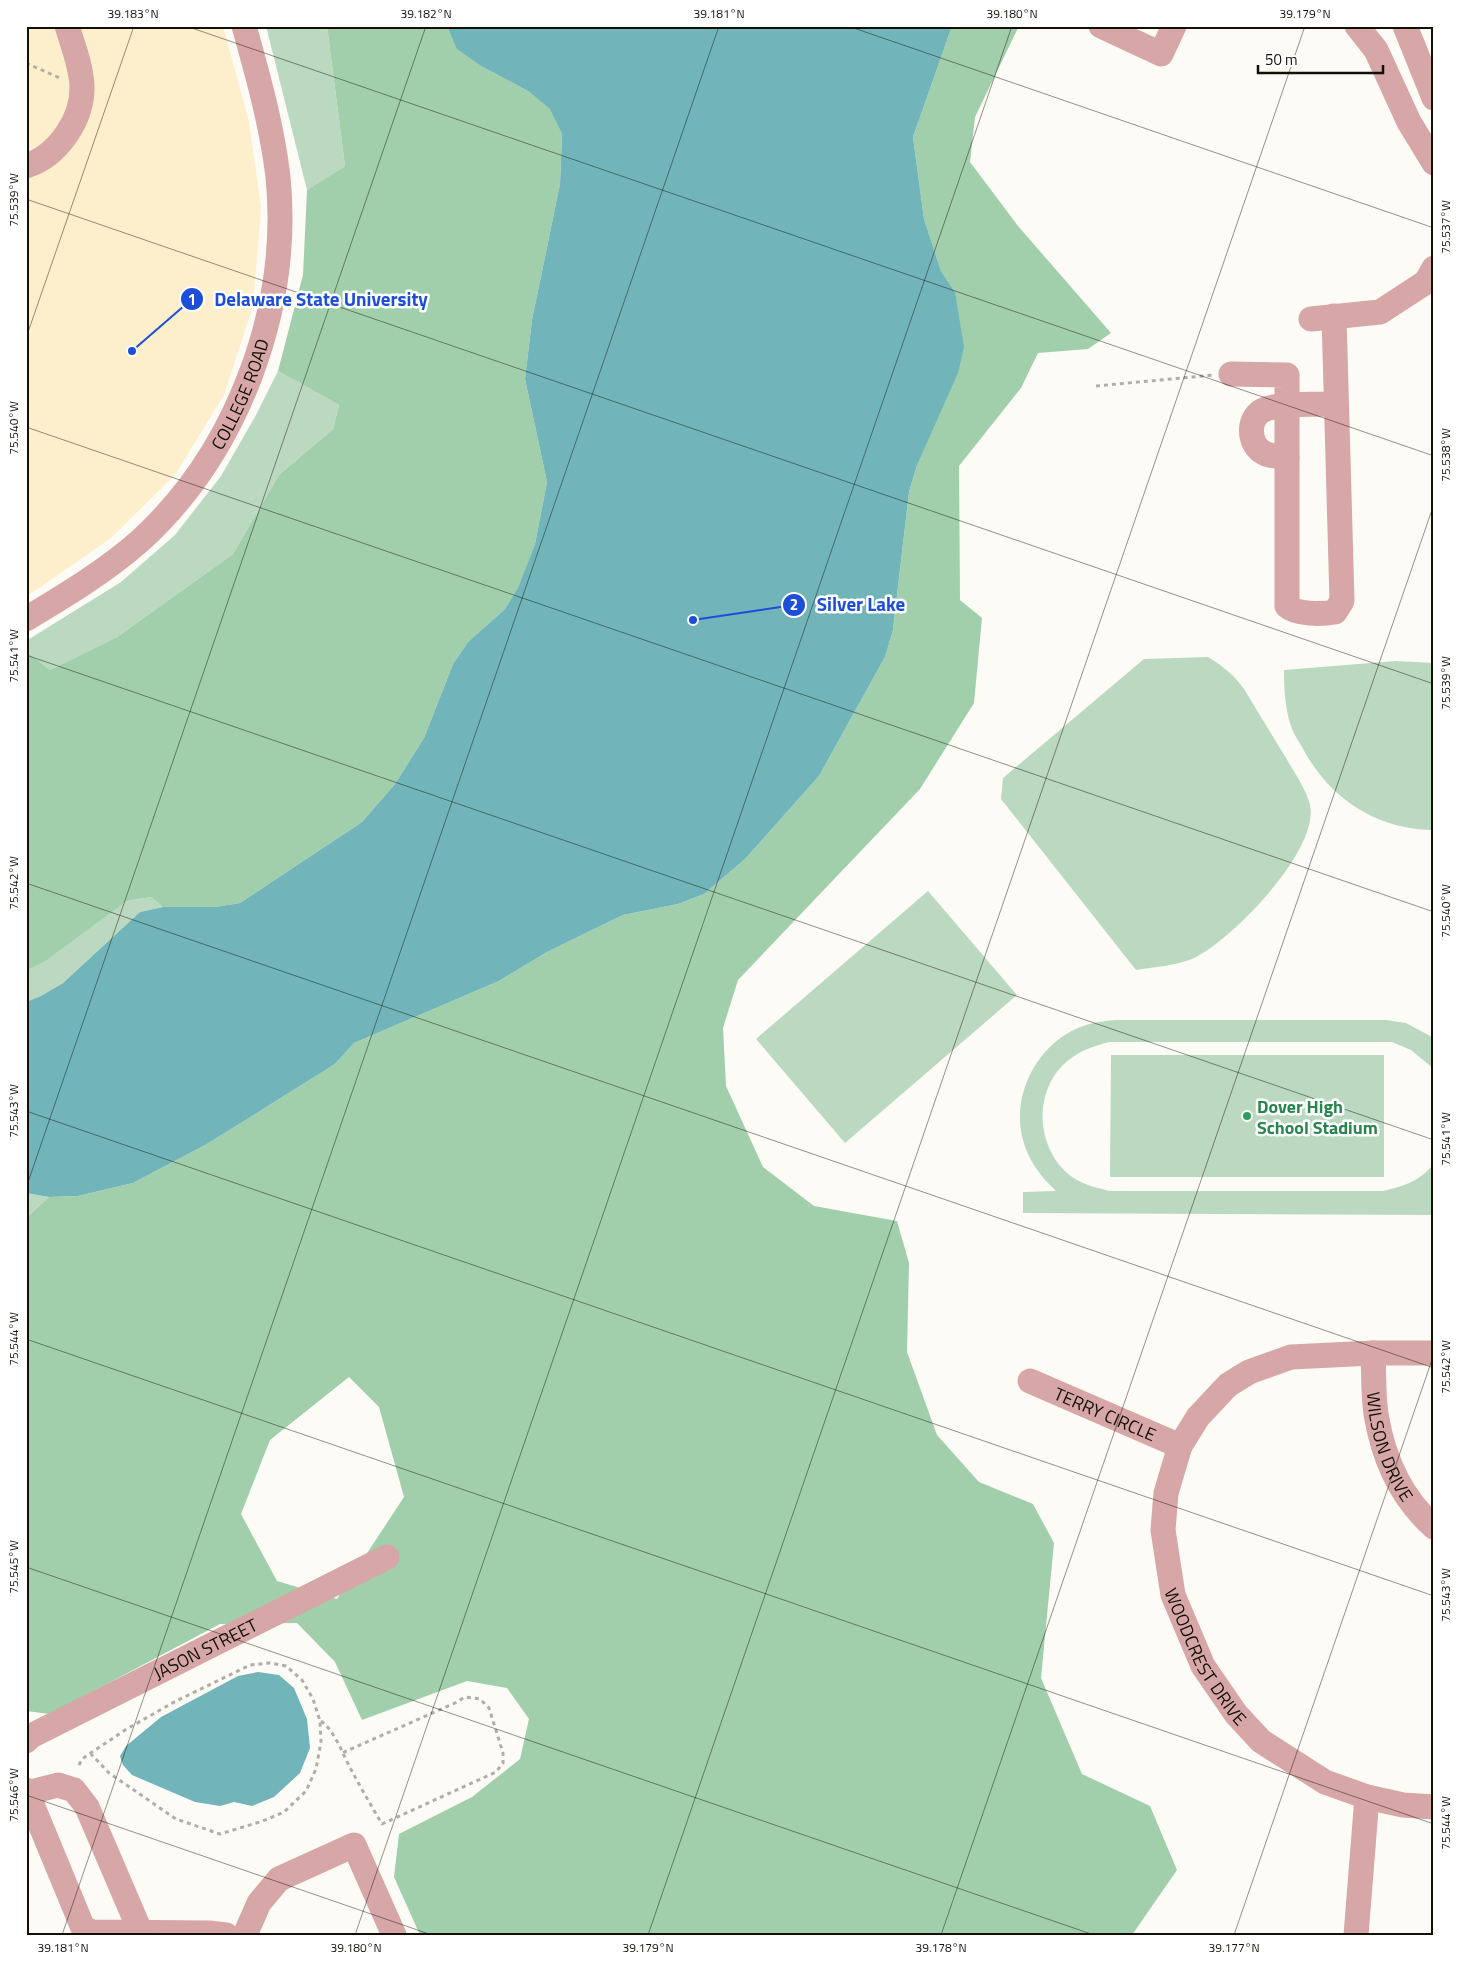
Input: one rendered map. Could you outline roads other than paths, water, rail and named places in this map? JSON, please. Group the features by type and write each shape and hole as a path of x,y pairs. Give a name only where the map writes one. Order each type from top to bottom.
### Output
{"street":[{"path":"26,166 36,163 52,152 68,134 76,114 82,88 79,66 67,26"},
{"name":"COLLEGE ROAD","path":"26,619 84,584 141,539 165,514 191,484 220,441 253,372 271,305 280,210 278,177 272,139 244,26"},
{"path":"1116,29 1161,54 1174,26"},
{"path":"1357,26 1376,50 1424,126 1434,163"},
{"path":"1405,26 1434,98"},
{"path":"1231,374 1287,374 1288,606 1293,610 1335,612 1342,601 1336,404 1322,318 1380,312 1426,282 1434,268"},
{"path":"1287,458 1263,452 1254,442 1251,426 1254,417 1265,409 1286,405 1336,404"},
{"name":"WOODCREST DRIVE","path":"1434,1353 1373,1353 1291,1357 1249,1372 1228,1386 1198,1417 1180,1446 1166,1492 1163,1530 1173,1595 1203,1666 1236,1714 1261,1741 1325,1782 1367,1797 1403,1805 1434,1807"},
{"name":"WILSON DRIVE","path":"1373,1353 1376,1414 1387,1457 1403,1494 1420,1516 1434,1527"},
{"name":"TERRY CIRCLE","path":"1030,1381 1180,1446"},
{"name":"JASON STREET","path":"26,1741 31,1736 387,1557"},
{"path":"141,1933 87,1807 74,1790 58,1785 27,1791 76,1931 141,1933 209,1933 226,1935"},
{"path":"1356,1935 1367,1797"},
{"path":"244,1935 259,1903 279,1879 354,1845 394,1935"}],"water":[{"path":"447,26 952,26 913,137 924,219 941,271 955,292 964,347 958,373 917,465 909,492 893,630 885,657 819,776 745,859 704,894 678,904 623,915 547,952 499,981 354,1043 335,1064 207,1144 133,1183 78,1196 49,1197 26,1193 26,1002 41,996 63,983 140,912 163,907 215,907 240,903 362,822 395,784 424,738 453,664 468,642 505,609 518,588 535,544 547,482 525,379 532,320 560,184 562,134 550,109 528,91 481,66 457,49"},
{"path":"258,1672 279,1675 294,1688 307,1719 310,1748 300,1773 274,1797 252,1806 234,1802 220,1806 195,1802 132,1775 123,1765 120,1756 126,1746 161,1717 238,1676"}],"place":[{"name":"Delaware State University","path":"132,351"},
{"name":"Silver Lake","path":"693,620"},
{"name":"Dover High School Stadium","path":"1247,1116"}]}
